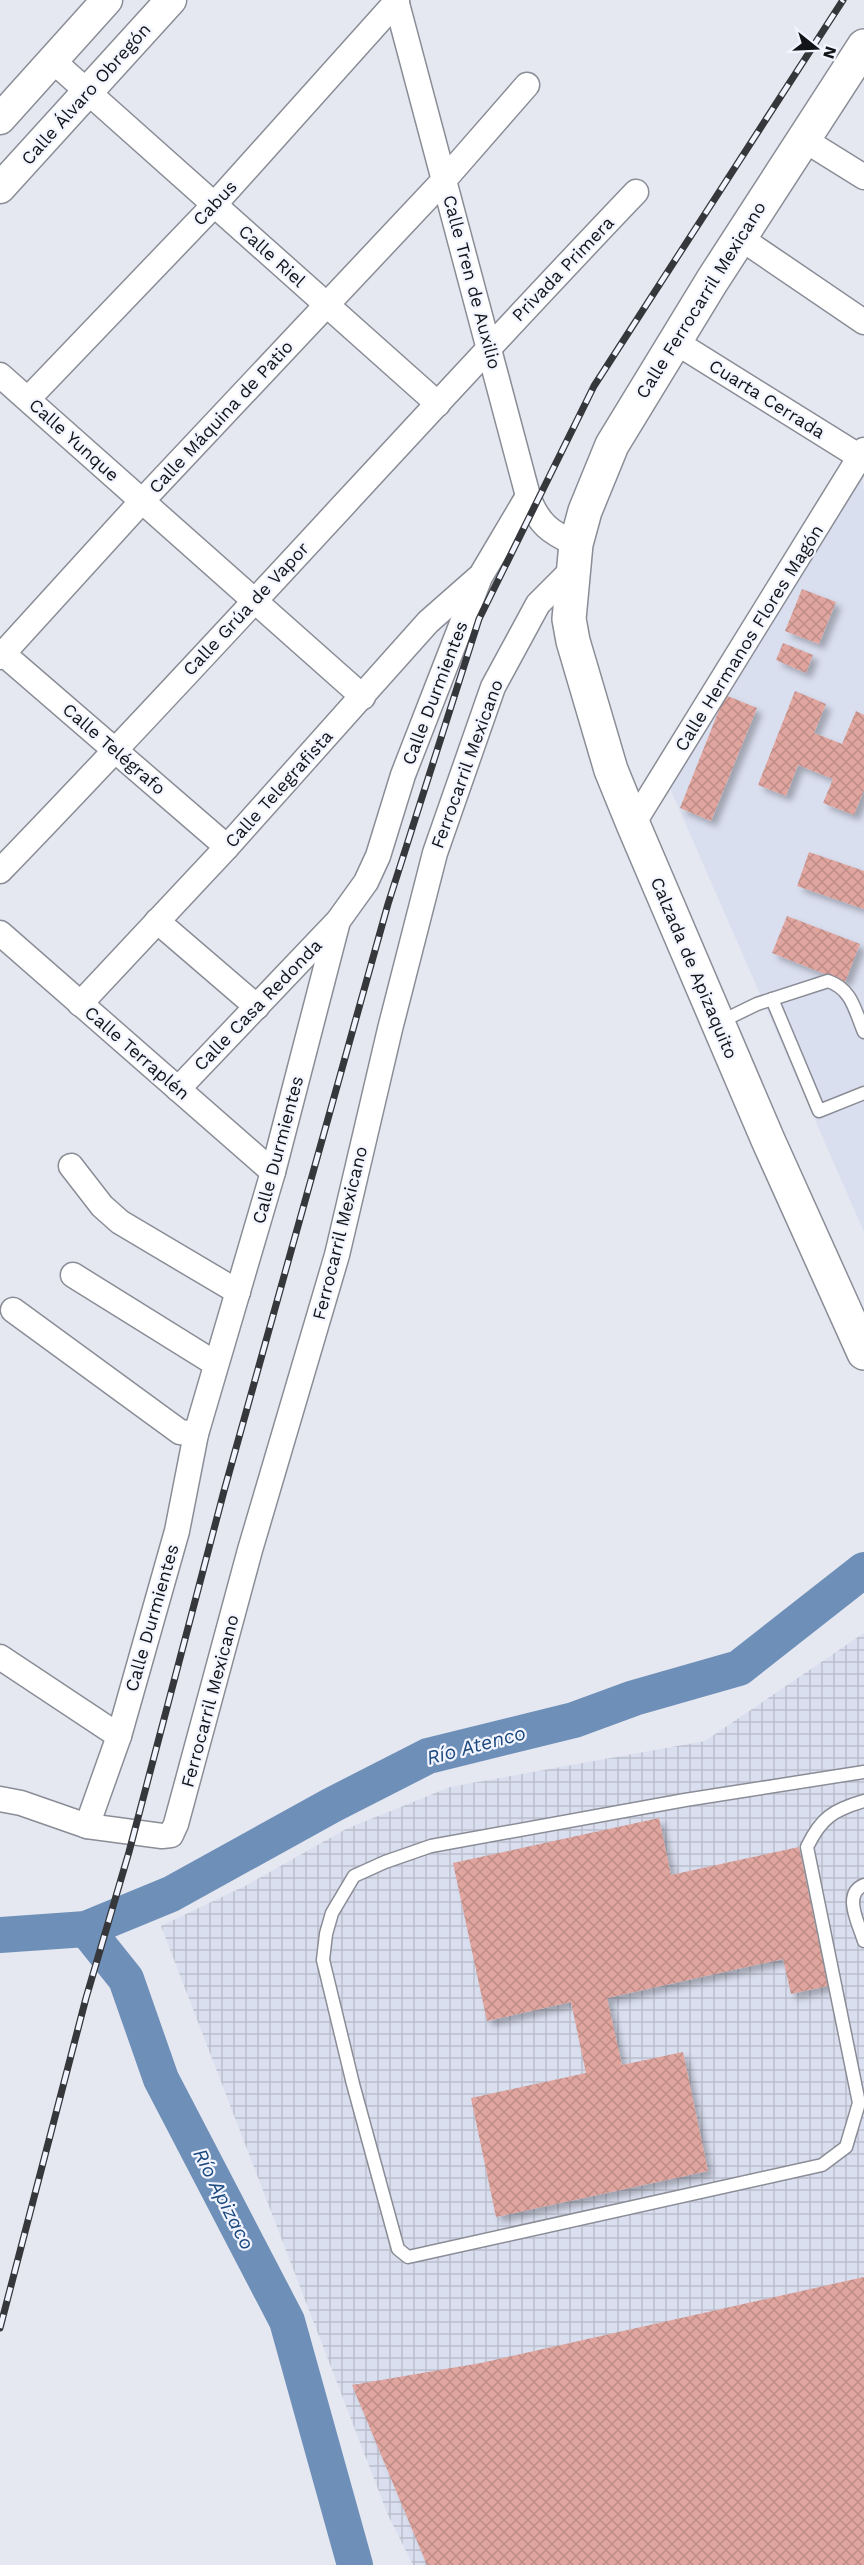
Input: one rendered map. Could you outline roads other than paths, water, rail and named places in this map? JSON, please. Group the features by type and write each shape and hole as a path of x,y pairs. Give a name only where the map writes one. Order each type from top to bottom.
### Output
{"main road":[{"name":"Calle Ferrocarril Mexicano","path":"574,557 585,511 612,445 739,237 864,46"},
{"name":"Calzada de Apizaquito","path":"574,557 569,619 573,641 611,770 718,1023 864,1353"}],"street":[{"path":"0,119 107,0"},
{"name":"Calle Álvaro Obregón","path":"0,188 171,0"},
{"name":"Calle Tren de Auxilio","path":"396,0 490,346 528,496 533,511 574,557"},
{"name":"Cabus","path":"28,399 214,205 396,0"},
{"name":"Calle Riel","path":"52,60 438,404"},
{"name":"Calle Máquina de Patio","path":"1,654 445,179 527,85"},
{"path":"803,139 864,177"},
{"name":"Privada Primera","path":"490,346 636,192"},
{"path":"739,237 864,322"},
{"name":"Cuarta Cerrada","path":"674,341 862,454"},
{"name":"Calle Grúa de Vapor","path":"0,871 116,751 490,346"},
{"name":"Calle Yunque","path":"0,375 363,697"},
{"name":"Calle Hermanos Flores Magón","path":"633,824 862,454"},
{"name":"Calle Durmientes","path":"87,1826 119,1736 177,1531 196,1434 273,1173 338,921 366,882 378,856 403,775 480,577 528,496"},
{"name":"Ferrocarril Mexicano","path":"0,1799 21,1803 87,1826 162,1836 171,1834 176,1824 250,1550 337,1255 390,1029 435,853 493,687 538,604 574,557"},
{"name":"Calle Telegrafista","path":"80,1004 227,847 428,622 480,577"},
{"name":"Calle Telégrafo","path":"1,654 227,847"},
{"path":"157,921 257,1007"},
{"name":"Calle Casa Redonda","path":"178,1089 338,921"},
{"name":"Calle Terraplén","path":"0,933 273,1173"},
{"path":"71,1167 102,1206 120,1222 238,1292"},
{"path":"73,1275 216,1364"},
{"path":"14,1311 180,1432 196,1434"},
{"path":"0,1657 119,1736"}],"lane":[{"path":"718,1023 757,1004 828,981 839,985 846,991 864,1032"},
{"path":"772,999 819,1111 864,1093"},
{"path":"864,1772 685,1800 430,1846 354,1876 332,1913 326,1934 323,1960 353,2084 398,2249 408,2257 811,2167 822,2164 846,2147 859,2103 807,1847 815,1830 829,1816 838,1809 864,1801"},
{"path":"864,1885 854,1892 851,1899 864,1941"}],"waterway":[{"name":"Río Atenco","path":"0,1935 86,1929 171,1894 332,1805 428,1756 574,1720 634,1698 739,1668 864,1570"},
{"name":"Río Apizaco","path":"86,1929 126,1979 161,2079 287,2321 355,2565"}],"railway":[{"path":"0,2328 86,1998 129,1852 224,1491 388,904 479,619 594,386 843,0"}]}
